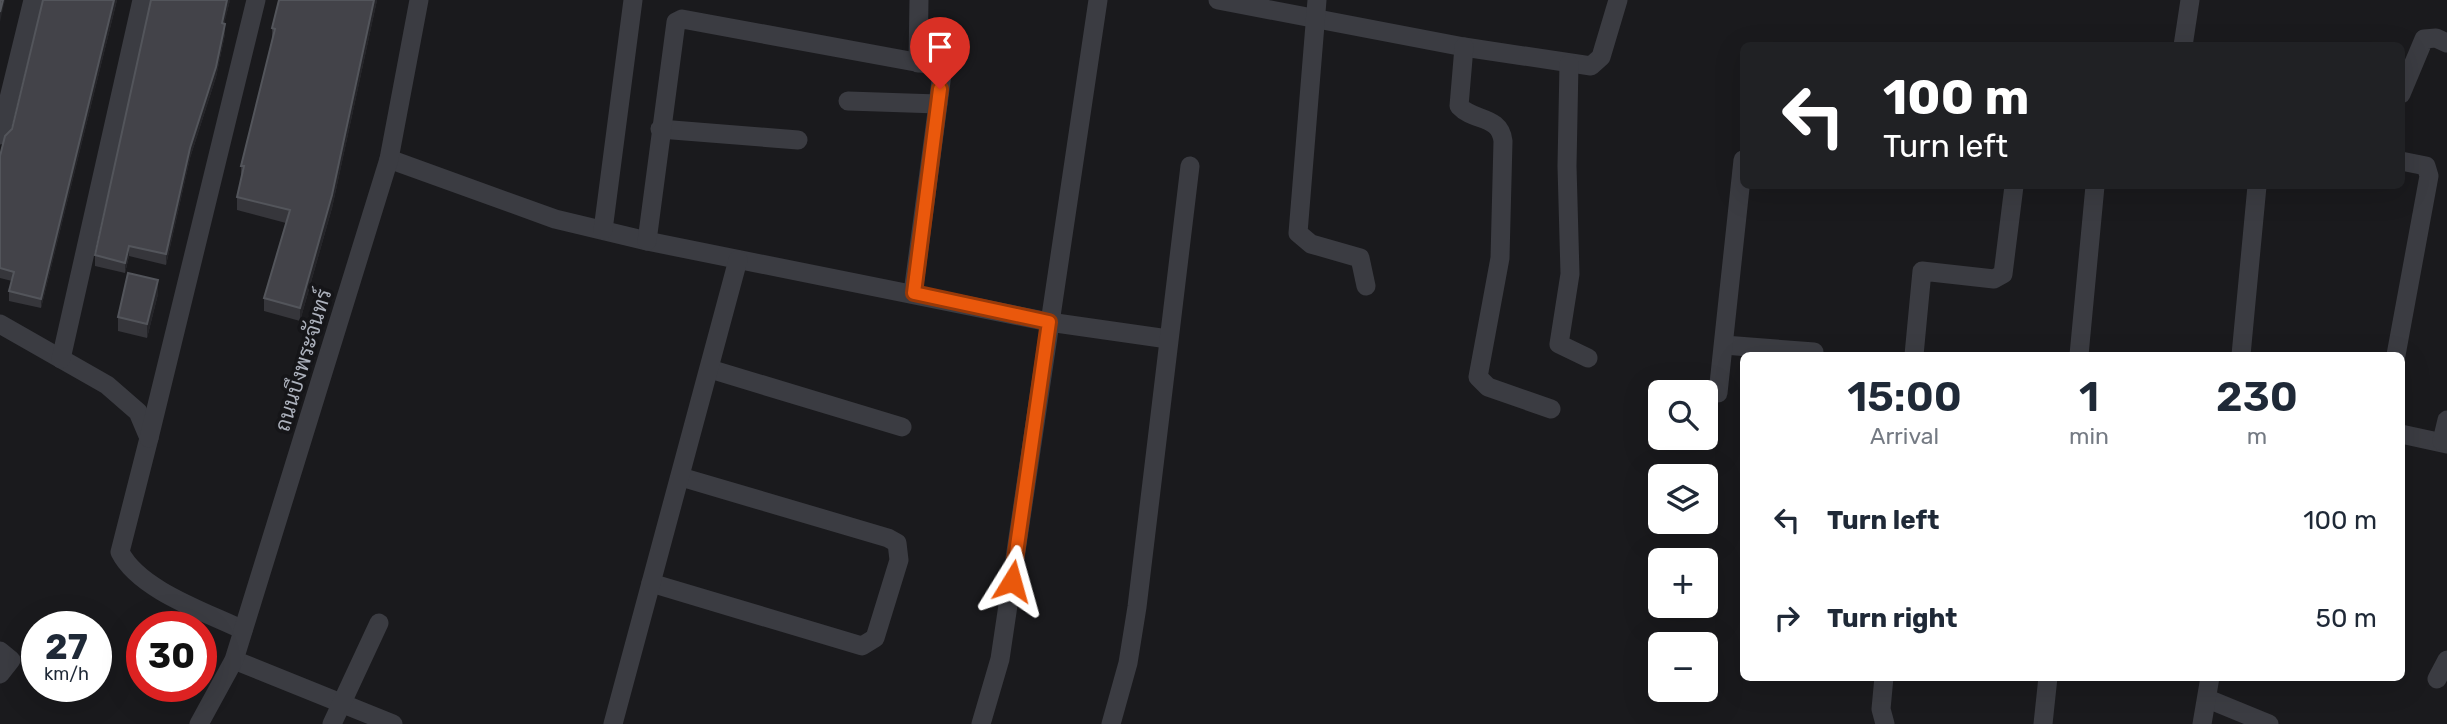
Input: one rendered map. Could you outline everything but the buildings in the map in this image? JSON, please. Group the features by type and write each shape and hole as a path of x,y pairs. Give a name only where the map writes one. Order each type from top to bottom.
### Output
{"street":[{"path":"0,135 33,0"},
{"path":"61,359 142,0"},
{"path":"243,630 149,584 127,567 120,552 256,0"},
{"name":"ถนนบึงพระจันทร์","path":"199,724 234,660 389,159 419,0"},
{"path":"603,230 633,0"},
{"path":"918,63 919,0"},
{"path":"981,724 1000,659 1098,0"},
{"path":"1218,0 1316,9 1464,47 1569,64 1597,64 1618,0"},
{"path":"2184,42 2190,0"},
{"path":"1316,9 1298,233 1311,244 1360,258 1366,286"},
{"path":"646,241 676,22 682,19 918,63 941,69 914,293"},
{"path":"2405,84 2424,39 2436,37 2447,43"},
{"path":"1464,47 1459,106 1464,112 1497,124 1502,130 1503,141 1500,258 1478,377 1488,387 1551,409"},
{"path":"1569,64 1567,166 1570,274 1559,344 1588,358"},
{"path":"848,101 938,104"},
{"path":"660,129 798,140"},
{"path":"389,159 555,219 646,241 1049,322 1168,339"},
{"path":"2397,352 2429,176 2426,166 2405,162"},
{"path":"1111,724 1128,663 1137,607 1191,166"},
{"path":"1718,393 1740,189"},
{"path":"1914,352 1922,271 1994,279 2003,274 2014,189"},
{"path":"2079,352 2095,189"},
{"path":"2241,352 2257,189"},
{"path":"613,724 738,260"},
{"path":"0,324 107,385 138,412 149,438"},
{"path":"1724,345 1814,352"},
{"path":"710,369 902,426"},
{"path":"2405,435 2444,442 2447,420"},
{"path":"651,583 862,646 876,638 899,560 897,543 888,538 681,477"},
{"path":"331,724 379,624"},
{"path":"0,651 11,660 0,674"},
{"path":"234,660 393,724"},
{"path":"2437,679 2447,660"},
{"path":"1884,681 1881,709 1885,724"},
{"path":"2043,724 2048,681"},
{"path":"2203,724 2210,681"},
{"path":"2208,699 2269,724"}],"route":[{"path":"940,89 914,293 1049,322 1012,581"}]}
